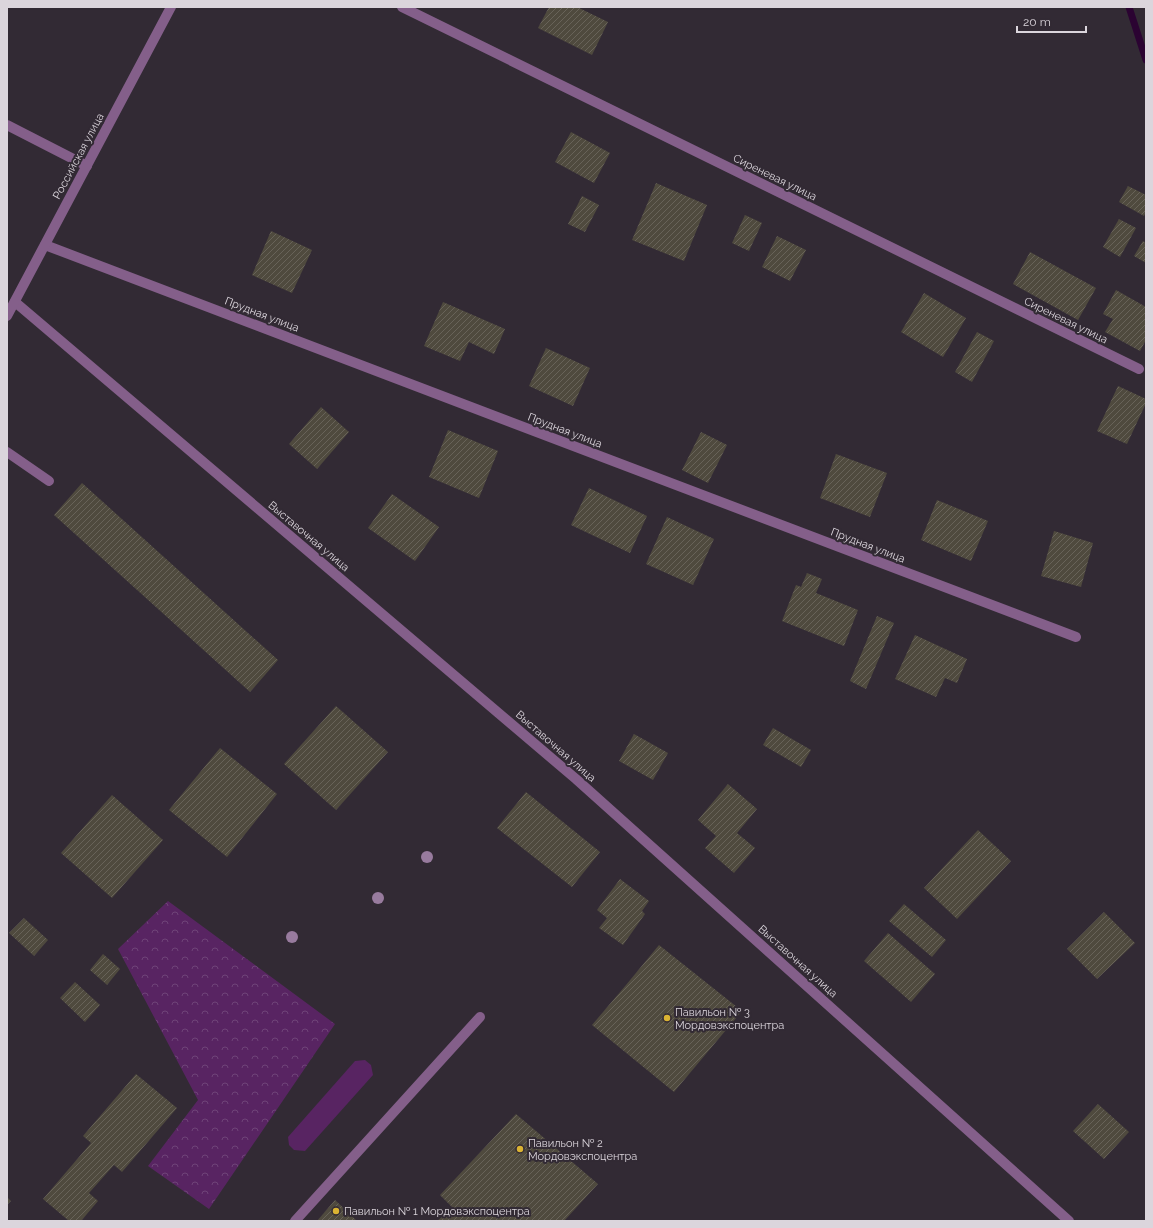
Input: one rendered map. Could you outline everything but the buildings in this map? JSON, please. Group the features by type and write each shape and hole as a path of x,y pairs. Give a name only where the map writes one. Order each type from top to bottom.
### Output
{"street":[{"name":"Российская улица","path":"7,316 171,7"},
{"name":"Сиреневая улица","path":"402,7 1139,369"},
{"path":"7,125 87,166"},
{"name":"Прудная улица","path":"45,245 1076,637"},
{"name":"Выставочная улица","path":"15,302 576,779 1069,1221"},
{"path":"7,452 49,481"},
{"path":"295,1221 480,1017"}],"green space":[{"path":"168,901 335,1024 209,1209 148,1166 198,1100 118,949"},
{"path":"365,1060 371,1065 373,1075 305,1151 294,1150 289,1145 288,1137 355,1061"}],"waterway":[{"path":"1129,7 1146,60"}],"place":[{"name":"Павильон № 3 Мордовэкспоцентра","path":"667,1018"},
{"name":"Павильон № 2 Мордовэкспоцентра","path":"520,1149"},
{"name":"Павильон № 1 Мордовэкспоцентра","path":"336,1211"}]}
